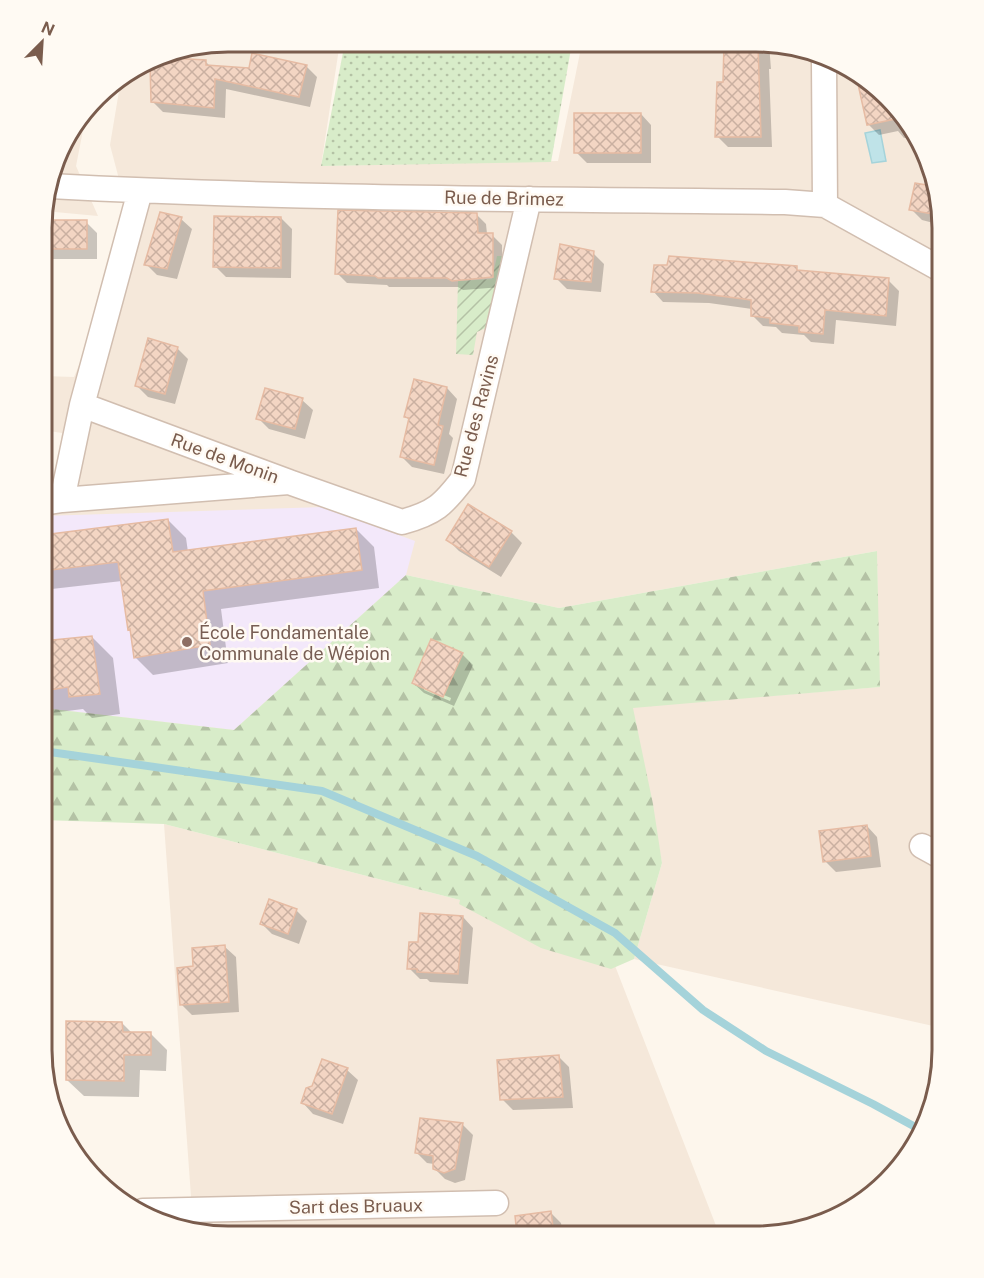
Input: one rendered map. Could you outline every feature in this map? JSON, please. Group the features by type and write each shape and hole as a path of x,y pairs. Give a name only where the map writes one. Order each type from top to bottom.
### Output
{"street":[{"path":"824,66 825,205"},
{"name":"Rue de Brimez","path":"58,186 140,191 785,202 825,205 932,264"},
{"name":"Rue de Monin","path":"140,191 53,502 289,482"},
{"name":"Rue des Ravins","path":"289,482 402,522 421,517 444,504 463,479 529,199"},
{"name":"Rue de Monin","path":"82,405 289,482"},
{"name":"Sart des Bruaux","path":"158,1211 496,1203"}],"shaded area":[{"path":"228,52 338,52 321,166 558,161 580,52 756,52 801,58 844,76 872,96 888,112 902,131 922,172 928,194 932,228 931,1026 634,959 662,863 632,707 879,687 877,551 559,608 406,575 234,730 52,709 52,507 62,433 52,431 52,376 74,377 134,236 110,145 119,90 140,76 172,62 205,54"},
{"path":"83,129 76,166 98,216 53,212 62,172"},
{"name":"École Fondamentale Communale de Wépion","path":"323,507 415,541 406,575 234,730 52,709 52,516"},
{"path":"164,824 460,900 612,958 716,1226 228,1226 183,1220 157,1210 192,1210"}],"green space":[{"path":"343,52 570,52 551,162 321,166"},
{"path":"497,256 505,256 490,326 477,332 473,355 456,354 458,281 492,279"},
{"path":"877,551 880,687 633,708 653,804 662,863 634,959 611,969 541,948 459,904 460,900 164,824 52,820 52,709 234,730 406,575 559,608"}],"water":[{"path":"880,130 886,161 872,163 865,133"}],"building":[{"path":"724,52 758,52 761,137 715,137 717,82 723,82"},
{"path":"252,53 307,65 299,97 215,79 214,108 151,102 150,71 172,62 184,59 206,60 206,65 249,68"},
{"path":"858,86 872,96 893,119 867,125"},
{"path":"574,113 641,113 641,153 574,153"},
{"path":"915,183 926,185 931,214 909,210"},
{"path":"338,210 477,213 478,233 493,233 493,277 452,281 447,278 378,278 335,274"},
{"path":"160,212 182,217 167,269 144,265"},
{"path":"214,216 281,217 281,268 213,267"},
{"path":"53,220 87,220 87,249 52,249"},
{"path":"560,244 594,251 591,282 554,279"},
{"path":"669,256 797,266 797,270 889,278 886,316 825,310 823,334 799,332 799,326 770,323 770,318 751,316 751,300 697,293 651,292 654,265 667,265"},
{"path":"148,338 178,347 165,394 135,386"},
{"path":"414,379 447,387 438,425 443,426 434,465 400,457 409,418 404,417"},
{"path":"265,388 303,398 295,429 256,419"},
{"path":"468,504 512,531 489,567 446,540"},
{"path":"168,519 173,552 356,528 362,570 203,591 210,645 134,658 118,562 52,570 52,534"},
{"path":"92,636 100,694 69,697 68,687 52,690 52,640"},
{"path":"431,639 463,653 443,697 412,683"},
{"path":"867,825 871,856 823,862 819,831"},
{"path":"269,899 297,909 288,934 260,924"},
{"path":"420,913 463,916 458,974 417,972 417,969 407,969 409,942 418,942"},
{"path":"225,945 229,1002 180,1005 177,968 193,966 192,948"},
{"path":"66,1021 122,1022 123,1032 151,1032 151,1055 124,1055 124,1081 66,1080"},
{"path":"559,1055 563,1097 500,1100 497,1060"},
{"path":"322,1059 348,1068 332,1114 301,1103 306,1088 312,1086"},
{"path":"420,1118 463,1123 455,1169 444,1173 433,1169 433,1156 415,1153"},
{"path":"551,1211 553,1226 516,1226 515,1216"}],"waterway":[{"path":"52,752 322,791 477,856 615,933 703,1010 766,1051 913,1126"}],"place":[{"name":"École Fondamentale Communale de Wépion","path":"187,642"}]}
